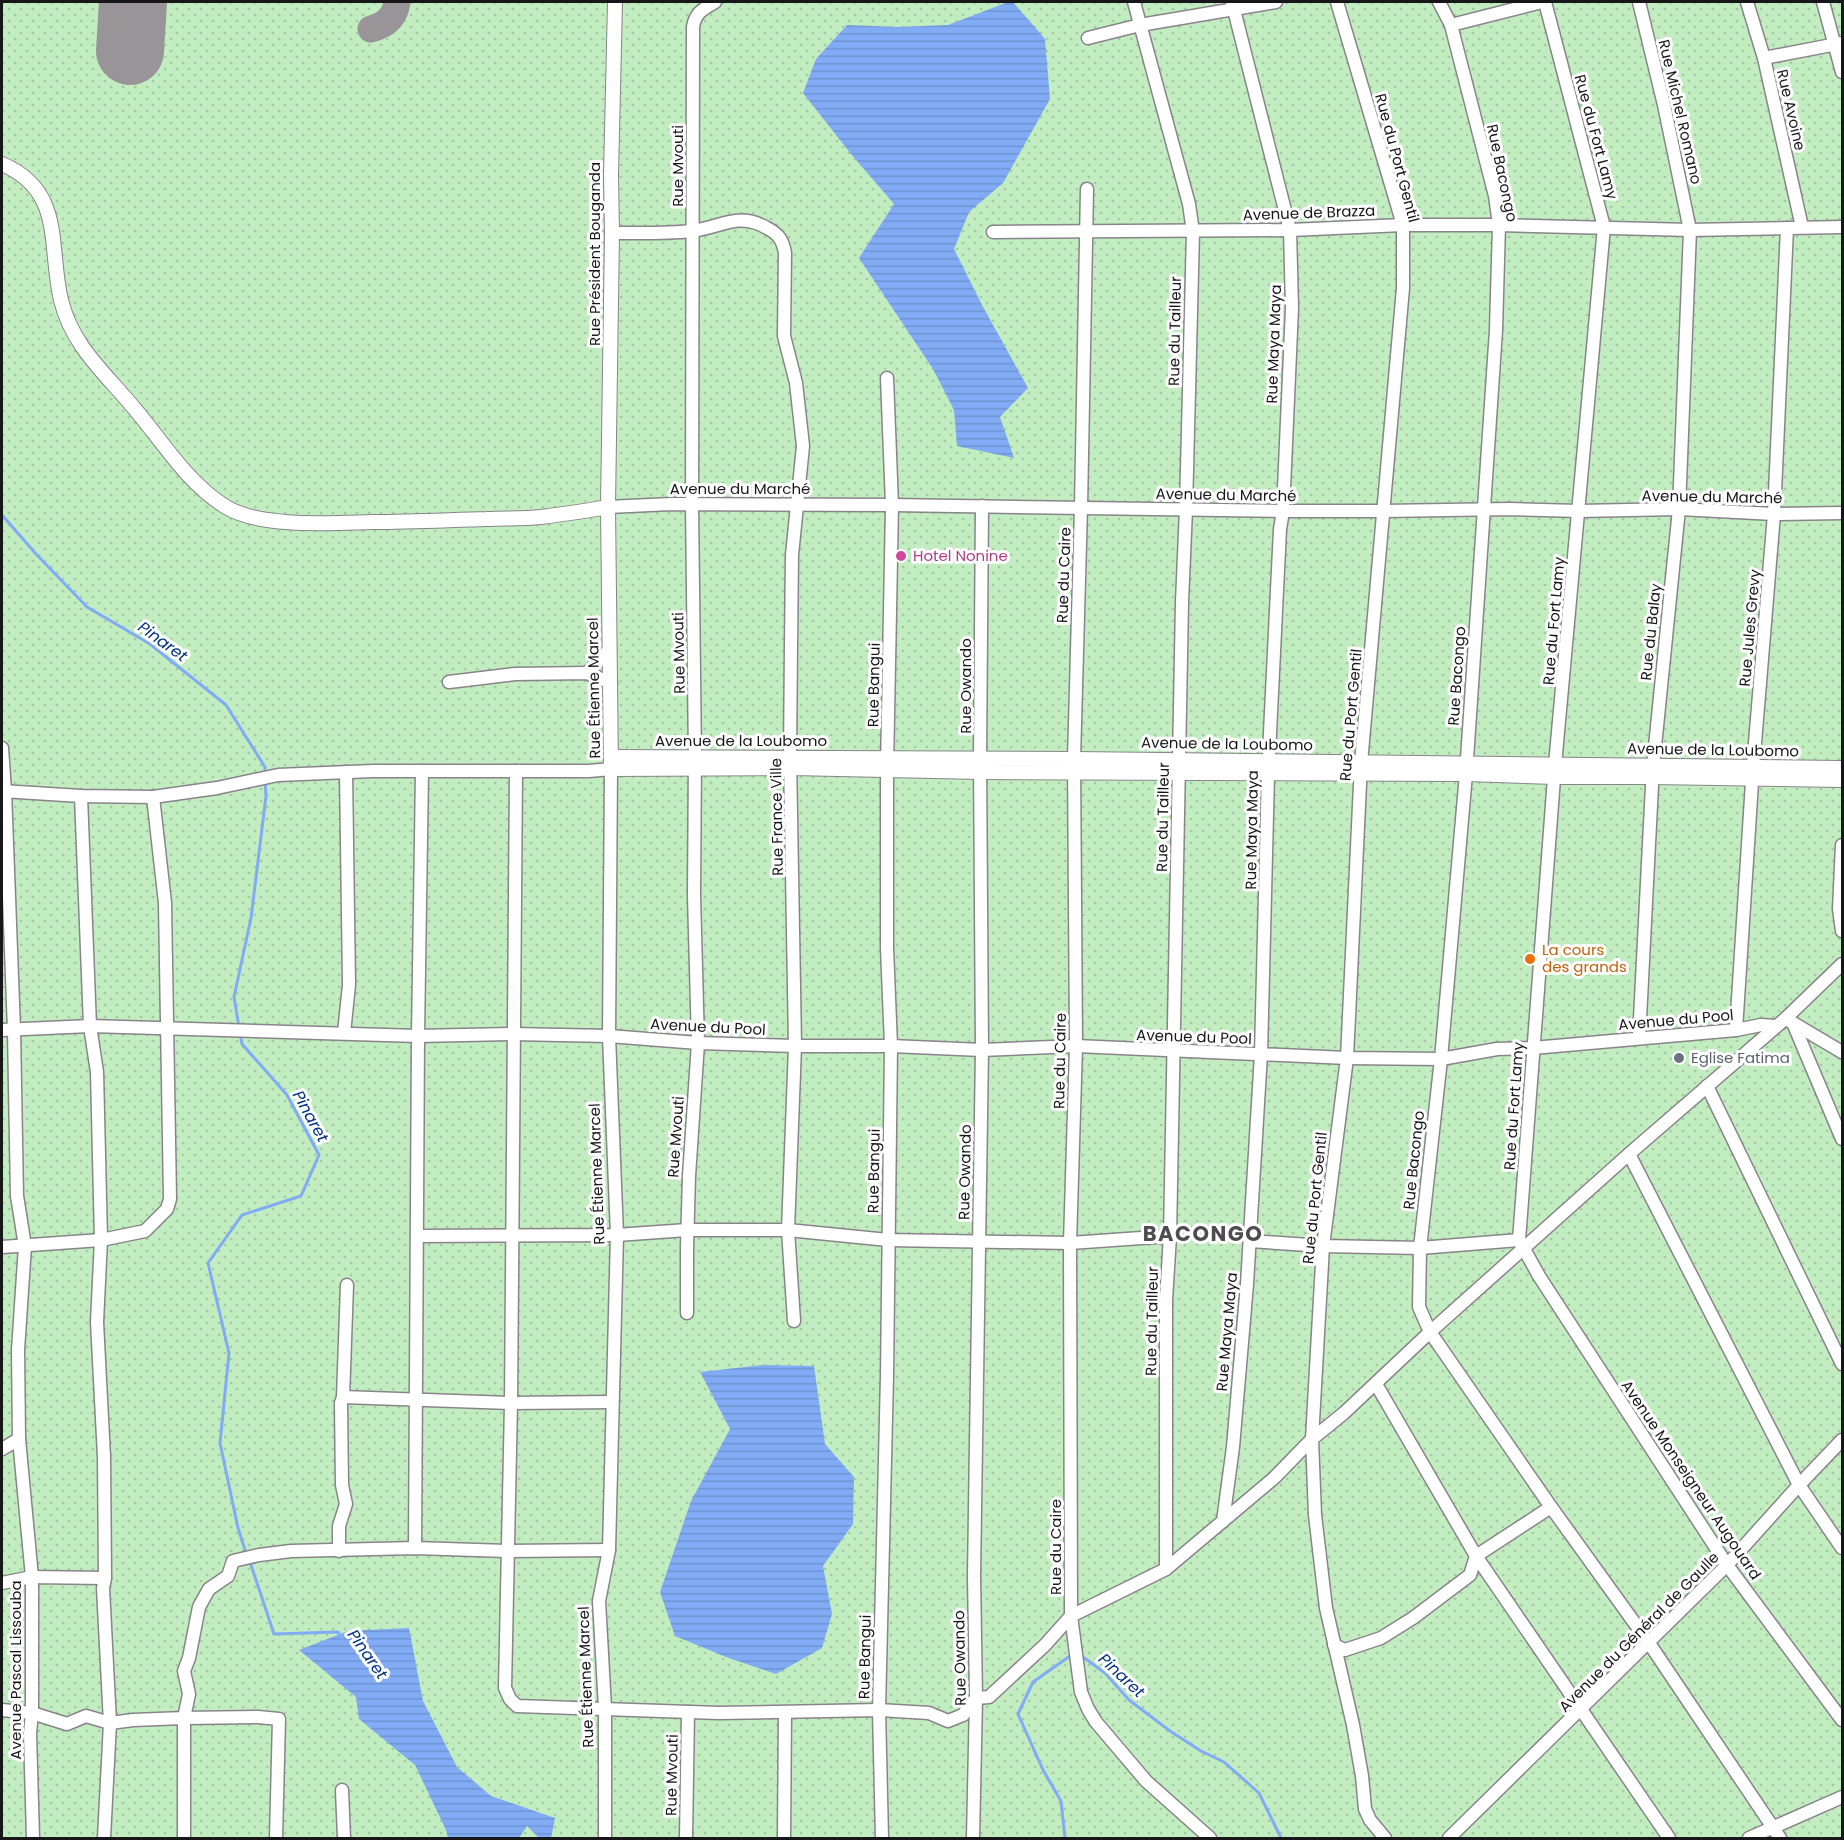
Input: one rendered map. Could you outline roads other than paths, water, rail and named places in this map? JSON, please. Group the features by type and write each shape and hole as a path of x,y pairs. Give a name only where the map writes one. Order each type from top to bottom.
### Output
{"street":[{"name":"Rue Président Bouganda","path":"608,507 615,2"},
{"name":"Rue Mvouti","path":"687,1313 688,1176 698,1043 694,895 692,505 694,20 699,12 715,2"},
{"name":"Rue du Tailleur","path":"1134,2 1189,204 1193,232 1182,602 1170,1236 1166,1300 1166,1569"},
{"path":"1088,38 1233,5 1276,2"},
{"name":"Rue du Port Gentil","path":"1337,2 1402,225 1403,288 1361,769 1347,1058 1323,1246 1312,1438 1315,1515 1326,1608 1353,1725 1365,1809 1384,1839"},
{"name":"Rue Bacongo","path":"1439,2 1450,25 1494,196 1499,225 1496,330 1466,769 1441,1059 1420,1248 1419,1307 1430,1332 1551,1508 1649,1643 1776,1834"},
{"path":"1450,25 1544,2"},
{"name":"Rue du Fort Lamy","path":"1522,1245 1533,1048 1555,771 1604,227 1544,2"},
{"name":"Rue Michel Romano","path":"1639,2 1664,105 1690,230"},
{"name":"Rue Avoine","path":"1747,2 1764,58 1802,227"},
{"path":"1823,2 1839,44 1842,72"},
{"name":"Rue Maya Maya","path":"1223,1521 1233,1447 1262,1054 1269,767 1292,308 1290,230 1233,5"},
{"path":"1764,58 1839,44"},
{"path":"2,164 12,168 30,182 42,198 49,215 60,298 76,340 183,469 205,492 227,508 257,519 328,523 539,517 608,507"},
{"name":"Rue du Caire","path":"1087,189 1074,766 1076,1046 1070,1243 1071,1616 1081,1692 1096,1722 1146,1781 1210,1839"},
{"name":"Rue France Ville","path":"693,231 738,221 755,221 778,235 785,253 784,336 796,383 802,446 792,555 790,763 795,1046 788,1230 794,1321"},
{"name":"Avenue de Brazza","path":"993,232 1193,232 1402,225 1690,230 1842,227"},
{"name":"Rue Jules Grevy","path":"1736,1030 1753,773 1774,514 1787,270 1787,228"},
{"name":"Rue du Balay","path":"1638,1038 1652,771 1679,509 1690,230"},
{"path":"612,233 693,231"},
{"name":"Rue Bangui","path":"882,1839 879,1710 887,1376 891,1046 887,948 887,764 892,504 887,378"},
{"name":"Avenue du Marché","path":"608,507 671,504 892,504 1283,511 1484,508 1579,511 1679,509 1774,514 1842,513"},
{"name":"Rue Owando","path":"973,1839 976,1698 974,1576 982,1050 980,765 982,506"},
{"name":"Rue Étienne Marcel","path":"605,1839 605,1708 599,1601 609,1550 616,1235 609,1036 611,683 608,507"},
{"path":"587,673 610,649"},
{"path":"450,682 515,674 587,673 611,683"},
{"name":"Avenue Pascal Lissouba","path":"2,747 8,1030 18,1196 25,1246 18,1350 19,1439 32,1577 30,1733 33,1839"},
{"path":"3,791 81,796 153,797 217,788 278,775 346,771 589,771 611,763"},
{"name":"Avenue de la Loubomo","path":"611,763 1652,771 1753,773 1842,780"},
{"name":"Avenue de la Loubomo","path":"1753,773 1842,768"},
{"path":"344,1033 349,985 346,771"},
{"path":"415,1548 422,771"},
{"path":"516,771 511,1403 505,1688 510,1699 517,1706 688,1712 785,1713 879,1710 929,1713 948,1721 963,1715 976,1698 989,1697 1045,1645 1071,1616 1166,1569 1274,1478 1312,1438 1376,1384 1522,1245 1784,1022 1842,964"},
{"path":"81,796 90,1026 97,1072 100,1240 97,1322 104,1457 105,1578 103,1588 110,1724 104,1839"},
{"path":"2,1246 100,1240 145,1231 167,1209 170,1199 165,903 153,797"},
{"path":"1842,845 1839,909 1842,931"},
{"path":"1784,1022 1842,1052"},
{"path":"1784,1022 1842,1139"},
{"name":"Avenue du Pool","path":"8,1030 90,1026 418,1036 513,1034 609,1036 698,1043 795,1046 891,1046 982,1050 1076,1046 1347,1058 1441,1059 1497,1049 1533,1048 1736,1030 1784,1022"},
{"path":"1707,1086 1842,1364"},
{"path":"1629,1154 1799,1485 1842,1548"},
{"path":"417,1236 616,1235 687,1230 788,1230 888,1240 1070,1243 1170,1236"},
{"path":"1250,1241 1323,1246 1420,1248 1522,1245"},
{"name":"Avenue Monseigneur Augouard","path":"1522,1245 1539,1276 1727,1565 1842,1720"},
{"path":"339,1551 339,1526 346,1504 342,1485 341,1403 347,1285"},
{"path":"1376,1384 1476,1556 1669,1839"},
{"path":"343,1397 511,1403 612,1402"},
{"path":"2,1449 19,1439"},
{"name":"Avenue du Général de Gaulle","path":"1449,1839 1727,1565 1842,1440"},
{"path":"1334,1645 1345,1650 1381,1638 1413,1618 1470,1575 1476,1556 1551,1508"},
{"path":"184,1839 184,1718 189,1694 184,1671 189,1658 199,1607 209,1589 228,1576 233,1561 291,1551 415,1548 507,1551 609,1550"},
{"path":"2,1583 32,1577 105,1578"},
{"path":"2,1710 32,1713 67,1725 86,1716 110,1724 133,1720 184,1718 279,1719 276,1839"},
{"name":"Rue Mvouti","path":"686,1839 688,1712"},
{"path":"784,1839 785,1713"},
{"path":"342,1790 344,1839"},
{"path":"1749,1839 1776,1834 1842,1797"}],"water":[{"path":"1013,2 1045,39 1050,99 1003,183 969,212 954,249 1028,388 1000,417 1014,458 957,446 954,410 933,369 859,258 894,204 803,93 816,59 847,25 898,27 948,25"},
{"path":"763,1365 814,1366 825,1444 854,1477 853,1524 823,1566 832,1614 822,1648 776,1674 675,1636 660,1592 691,1501 730,1429 700,1372"},
{"path":"409,1628 423,1701 457,1767 491,1796 555,1818 551,1838 539,1838 527,1826 519,1838 448,1838 415,1765 359,1719 356,1697 299,1650 348,1631"}],"waterway":[{"name":"Pinaret","path":"2,515 87,607 150,644 226,705 265,767 265,775"},
{"name":"Pinaret","path":"239,1027 234,997 251,918 266,796 265,781"},
{"name":"Pinaret","path":"240,1033 242,1044 287,1095 319,1155 301,1196 242,1215 208,1263 229,1353 220,1443 238,1528 247,1556"},
{"name":"Pinaret","path":"250,1562 274,1634 338,1632 342,1638"},
{"name":"Pinaret","path":"1065,1838 1061,1801 1043,1770 1018,1714 1033,1682 1070,1656 1074,1657"},
{"name":"Pinaret","path":"1080,1657 1105,1673 1129,1700 1170,1731 1201,1751 1224,1762 1259,1793 1281,1838"}],"place":[{"name":"Hotel Nonine","path":"901,556"},
{"name":"La cours des grands","path":"1530,959"},
{"name":"Eglise Fatima","path":"1679,1058"}],"district":[{"name":"BACONGO","path":"1203,1234"}]}
